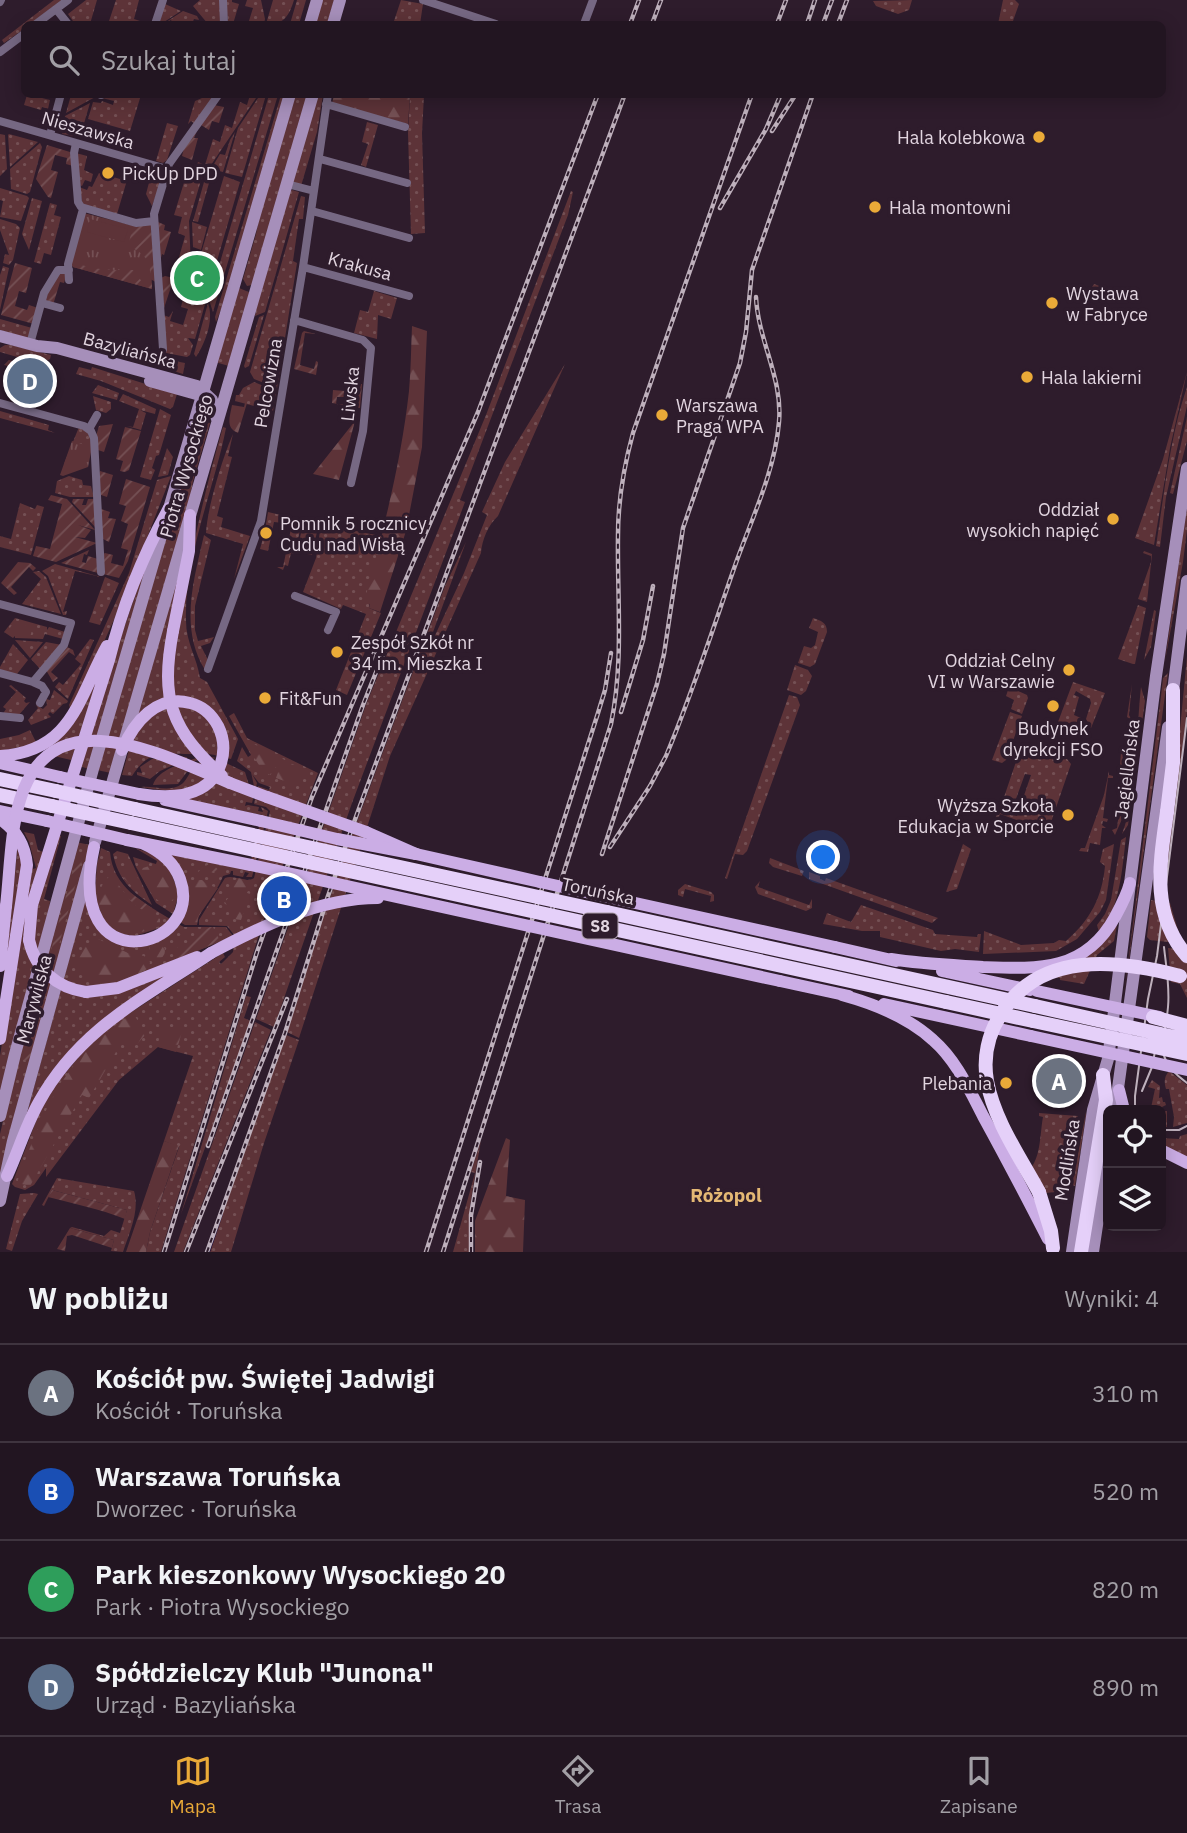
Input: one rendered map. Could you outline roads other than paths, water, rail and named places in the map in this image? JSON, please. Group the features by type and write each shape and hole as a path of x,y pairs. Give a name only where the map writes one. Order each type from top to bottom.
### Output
{"highway":[{"path":"1173,690 1173,763 1160,870 1161,899 1169,929 1187,956"},
{"name":"Toruńska","path":"0,779 58,784 137,802 256,843"},
{"name":"Toruńska","path":"0,795 131,823 256,843 949,989 1187,1054"},
{"path":"1054,1250 1039,1192 991,1096 986,1073 986,1055 995,1024 1009,1001 1026,986 1042,976 1066,967 1092,963 1113,964 1141,967 1187,978"},
{"name":"Toruńska","path":"1034,1014 1187,1040"},
{"path":"1153,1017 1187,1024"},
{"path":"1103,1075 1109,1105"},
{"path":"1081,1252 1103,1144"}],"main road":[{"path":"311,21 317,0"},
{"path":"334,21 340,0"},
{"name":"Piotra Wysockiego","path":"72,843 169,508 205,394 289,98"},
{"name":"Piotra Wysockiego","path":"94,847 312,98"},
{"path":"238,273 239,284 244,289 252,288 258,282"},
{"name":"Bazyliańska","path":"0,336 57,348 205,394"},
{"path":"217,423 216,408 205,394 222,390 231,376"},
{"name":"Jagiellońska","path":"1103,1075 1109,1051 1156,676 1187,468"},
{"path":"169,508 150,542 116,630 32,905 29,940 36,959 50,977 66,987 86,992 103,992 118,988 211,953"},
{"path":"190,516 188,551 173,631 167,683 174,717 194,750 230,783"},
{"name":"Jagiellońska","path":"1119,1090 1187,581"},
{"path":"0,756 33,750 61,732 76,713 116,630"},
{"path":"122,750 136,725 149,711 166,702 181,701 202,708 213,718 223,738 222,759 214,778 197,791 137,802"},
{"path":"0,966 14,827 20,800 32,774 56,751 85,740 118,742 139,747 381,838 416,854"},
{"name":"Toruńska","path":"0,763 58,784"},
{"name":"Toruńska","path":"0,811 142,843 256,843 337,839 416,854 891,959 949,989 1034,1014 1187,1070"},
{"path":"0,819 21,841 27,865 0,1039"},
{"name":"Marywilska","path":"0,1116 72,843"},
{"path":"94,847 89,879 90,904 96,919 105,929 124,940 140,941 161,934 176,919 183,893 178,873 162,855 142,843"},
{"name":"Toruńska","path":"256,843 427,903 842,995 949,989"},
{"name":"Marywilska","path":"0,1201 13,1141 94,847"},
{"path":"949,989 1021,968 1055,965 1088,949 1106,932 1123,903 1130,883"},
{"path":"7,1176 38,1104 65,1064 100,1026 129,1005 211,953 263,928 336,902 379,898 427,903"},
{"path":"842,995 881,1007 910,1022 948,1055 1054,1250"},
{"name":"Toruńska","path":"1034,1014 1153,1017"},
{"name":"Modlińska","path":"1072,1252 1093,1110 1103,1075"},
{"path":"1112,1105 1119,1090"},
{"path":"1119,1090 1123,1105"},
{"path":"1166,1152 1187,1163"},
{"path":"1093,1252 1106,1168"}],"street":[{"path":"40,21 68,0"},
{"path":"156,21 163,0"},
{"path":"223,0 224,21"},
{"path":"423,0 487,21"},
{"path":"585,21 593,0"},
{"path":"56,9 66,21"},
{"path":"0,52 21,36"},
{"path":"50,135 60,98"},
{"path":"163,349 154,221 167,169 217,98 223,105"},
{"name":"Pelcowizna","path":"208,669 257,536 295,320 327,98"},
{"path":"326,104 405,127"},
{"name":"Nieszawska","path":"0,121 167,169"},
{"path":"76,143 74,153 78,202 83,209 136,223 154,221"},
{"path":"320,159 407,183"},
{"path":"287,184 314,191"},
{"path":"69,281 71,253 83,209"},
{"path":"312,211 409,238"},
{"name":"Krakusa","path":"303,267 409,296"},
{"path":"33,342 44,291 57,270 69,270"},
{"path":"42,303 60,308"},
{"name":"Liwska","path":"295,320 363,340 371,348 363,430 351,483"},
{"path":"0,403 89,429 94,438 101,572"},
{"path":"89,429 97,415"},
{"path":"295,596 336,612 328,630"},
{"path":"0,604 71,623 64,644 45,675 33,682"},
{"path":"0,674 42,686 46,692 40,702"},
{"path":"0,716 17,718"}],"waterway":[{"path":"209,1252 222,1214"}],"tram line":[{"path":"1135,1105 1187,718"},
{"path":"1164,947 1168,977 1164,1057 1168,1065 1187,1083"},
{"path":"1142,1091 1152,1067 1157,1041"},
{"path":"1166,1130 1179,1130 1187,1126"}],"railway":[{"path":"631,21 639,0"},
{"path":"653,21 661,0"},
{"path":"778,21 786,0"},
{"path":"808,21 815,0"},
{"path":"824,21 832,0"},
{"path":"839,21 847,0"},
{"path":"164,1252 257,952 312,797 478,412 596,98"},
{"path":"207,1252 285,1033 357,814 624,98"},
{"path":"443,1252 611,724 619,653 619,509 633,433 751,98"},
{"path":"720,208 766,129 779,98"},
{"path":"772,131 793,98"},
{"path":"602,854 657,684 683,528 740,363 752,270 812,98"},
{"path":"610,847 666,756 773,458 779,406 756,297"},
{"path":"621,712 643,640 653,586"},
{"path":"208,1146 363,705 388,642"},
{"path":"426,1252 598,713 611,653"},
{"path":"186,1252 287,999"},
{"path":"471,1252 471,1215 480,1162"}],"place":[{"name":"Hala kolebkowa","path":"1039,137"},
{"name":"PickUp DPD","path":"108,173"},
{"name":"Hala montowni","path":"875,207"},
{"name":"Park kieszonkowy Wysockiego 20","path":"197,278"},
{"name":"Wystawa w Fabryce","path":"1052,303"},
{"name":"Hala lakierni","path":"1027,377"},
{"name":"Spółdzielczy Klub \"Junona\"","path":"30,381"},
{"name":"Warszawa Praga WPA","path":"662,415"},
{"name":"Oddział wysokich napięć","path":"1113,519"},
{"name":"Pomnik 5 rocznicy Cudu nad Wisłą","path":"266,533"},
{"name":"Zespół Szkół nr 34 im. Mieszka I","path":"337,652"},
{"name":"Oddział Celny VI w Warszawie","path":"1069,670"},
{"name":"Fit&Fun","path":"265,698"},
{"name":"Budynek dyrekcji FSO","path":"1053,706"},
{"name":"Wyższa Szkoła Edukacja w Sporcie","path":"1068,815"},
{"name":"Warszawa Toruńska","path":"284,899"},
{"name":"Kościół pw. Świętej Jadwigi","path":"1059,1081"},
{"name":"Plebania","path":"1006,1083"}],"district":[{"name":"Różopol","path":"726,1195"}]}
